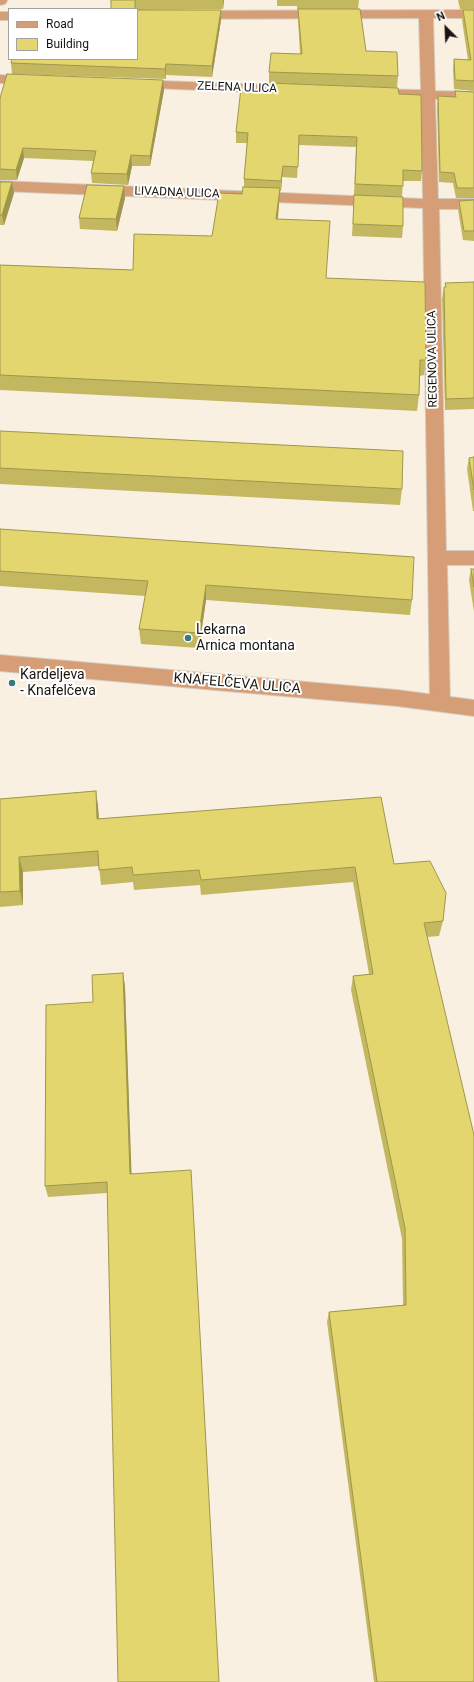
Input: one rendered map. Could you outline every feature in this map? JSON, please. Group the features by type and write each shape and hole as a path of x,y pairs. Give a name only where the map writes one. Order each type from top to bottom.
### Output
{"street":[{"path":"302,0 302,14"},
{"name":"REGENOVA ULICA","path":"426,14 440,703"},
{"path":"138,15 474,14"},
{"path":"0,80 48,81"},
{"name":"ZELENA ULICA","path":"119,84 309,90"},
{"path":"356,92 474,96"},
{"name":"LIVADNA ULICA","path":"0,186 430,204 474,204"},
{"path":"437,558 474,558"},
{"name":"KNAFELČEVA ULICA","path":"0,663 397,698 474,708"}],"building":[{"path":"111,0 135,0 135,8 111,8"},
{"path":"298,9 360,9 366,51 397,52 398,76 269,72 271,53 302,54"},
{"path":"138,10 221,10 212,66 166,64 165,69 11,63 12,60 138,60"},
{"path":"463,10 474,10 474,81 455,80 454,59 471,60"},
{"path":"7,74 163,80 150,156 131,155 127,174 91,173 96,151 23,148 16,170 0,169 0,98"},
{"path":"268,83 398,88 399,94 421,95 422,171 403,170 403,186 355,184 357,137 299,135 298,167 283,166 281,181 244,179 248,133 236,132 241,88 267,89"},
{"path":"455,91 474,92 474,188 457,188 454,173 440,172 438,96 456,97"},
{"path":"0,182 12,182 2,215 0,215"},
{"path":"87,185 124,186 116,219 79,218"},
{"path":"243,187 280,188 276,219 330,221 326,278 425,282 426,360 420,360 419,395 0,375 0,265 133,270 134,234 212,236 219,193 242,194"},
{"path":"354,195 403,197 403,226 353,224"},
{"path":"474,200 474,231 464,231 459,201"},
{"path":"474,282 474,398 446,399 444,287 446,287 445,283"},
{"path":"0,431 403,451 402,489 0,468"},
{"path":"474,457 474,490 469,458"},
{"path":"0,529 414,557 412,600 206,585 199,633 139,629 148,581 0,571"},
{"path":"471,569 474,569 474,587"},
{"path":"96,791 97,819 381,797 394,864 430,861 446,893 443,921 424,923 474,1135 474,1682 377,1682 329,1312 406,1305 405,1228 353,976 373,974 355,867 201,880 199,870 133,875 132,867 99,870 98,851 19,857 20,891 0,892 0,799"},
{"path":"123,973 130,1174 191,1170 219,1682 118,1682 107,1182 45,1186 46,1005 93,1002 92,975"}],"place":[{"name":"Lekarna Arnica montana","path":"188,638"},
{"name":"Kardeljeva - Knafelčeva","path":"12,683"}]}
